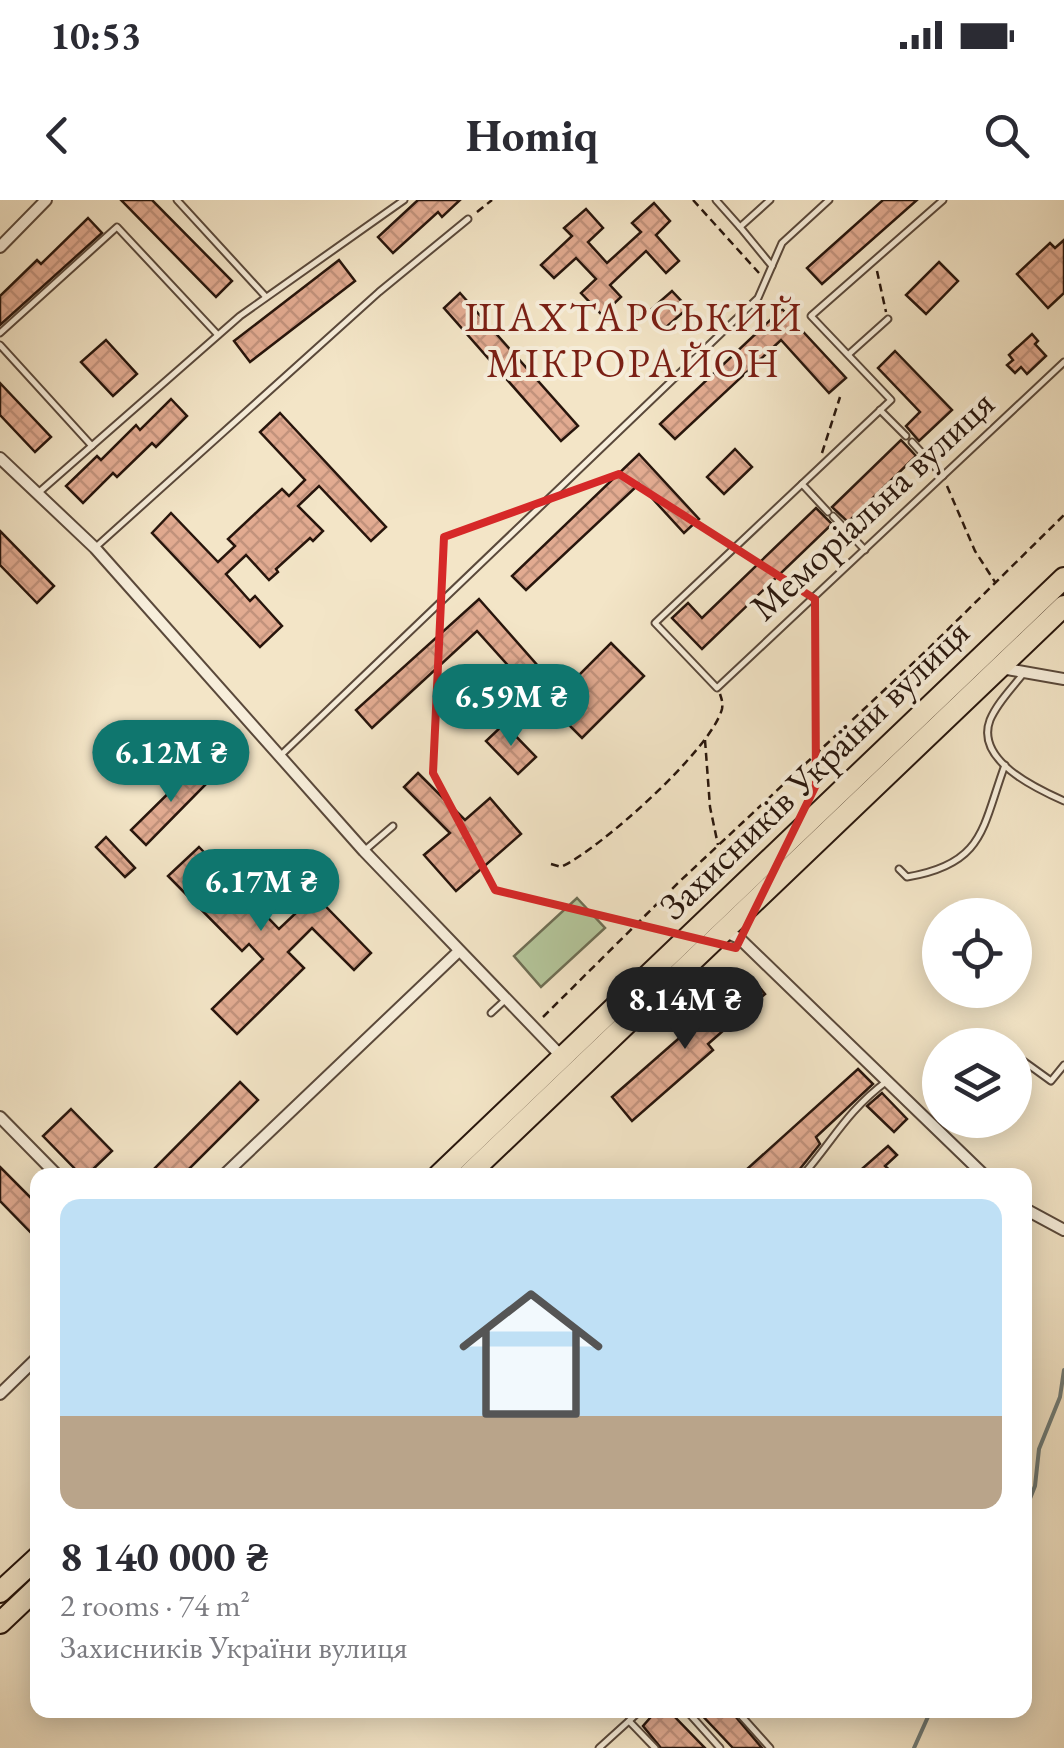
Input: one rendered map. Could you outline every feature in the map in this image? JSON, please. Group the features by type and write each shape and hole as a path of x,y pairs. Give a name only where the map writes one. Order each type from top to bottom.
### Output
{"highway":[{"name":"Захисників України вулиця","path":"474,1168 569,1065 1064,578"},
{"name":"Захисників України вулиця","path":"447,1168 723,931 1064,606"},
{"path":"0,1592 30,1564"},
{"path":"0,1623 30,1595"}],"street":[{"path":"0,246 46,200"},
{"path":"0,458 94,548 364,851 569,1065"},
{"path":"999,668 1064,679"},
{"path":"723,931 739,938 977,1168"},
{"path":"231,1168 459,950"},
{"path":"0,1117 50,1168"},
{"path":"1032,1213 1064,1230"},
{"path":"0,1394 30,1365"}],"lane":[{"path":"177,200 266,296"},
{"path":"37,494 266,296 404,200"},
{"path":"716,200 772,266"},
{"path":"740,227 770,200"},
{"path":"281,755 758,298 782,243 829,200"},
{"path":"717,688 656,623 891,400 811,316 943,200"},
{"path":"94,548 352,316 468,219"},
{"path":"0,333 117,228 218,335"},
{"path":"848,354 888,319"},
{"path":"0,345 92,446"},
{"name":"Меморіальна вулиця","path":"717,688 1064,362"},
{"path":"880,410 906,436"},
{"path":"912,442 943,476"},
{"path":"802,484 865,550"},
{"path":"1025,672 989,722 990,749 1005,765 1064,801"},
{"path":"898,869 907,877 923,874 968,852 980,840 1005,765"},
{"path":"364,851 393,826"},
{"path":"491,1013 507,999"},
{"path":"1032,1067 1052,1081 1064,1065"},
{"path":"809,1168 859,1102 887,1081"},
{"path":"599,1748 632,1718"},
{"path":"693,1718 720,1748"},
{"path":"743,1718 770,1748"},
{"path":"629,1721 655,1748"}],"path":[{"path":"468,219 492,200"},
{"path":"693,200 766,280"},
{"path":"874,260 888,319"},
{"path":"816,471 840,398"},
{"path":"943,476 975,550 995,583"},
{"path":"534,1027 1064,515"},
{"path":"552,864 561,867 604,839 678,770 705,738 722,709 717,688"},
{"path":"705,738 708,796 718,846"}],"highlighted area":[{"path":"619,474 815,599 816,785 736,948 495,890 433,773 444,537"}],"green space":[{"path":"577,898 605,928 541,987 514,956"}],"building":[{"path":"121,200 152,200 232,281 216,297"},
{"path":"418,200 460,200 442,217 438,212 393,253 378,237"},
{"path":"883,200 917,200 822,284 807,268"},
{"path":"654,203 670,221 656,235 679,261 666,273 646,251 610,285 621,297 602,315 581,293 596,279 576,258 554,278 541,265 572,236 564,228 586,209 603,228 588,242 607,263 641,232 632,223"},
{"path":"88,218 102,233 0,325 0,296 37,260 41,264"},
{"path":"1064,240 1064,293 1048,308 1017,274 1050,243 1055,248"},
{"path":"339,260 355,281 250,362 234,341"},
{"path":"939,262 958,281 926,314 906,295"},
{"path":"672,291 688,308 664,329 648,312"},
{"path":"460,293 578,426 561,441 444,308"},
{"path":"782,309 846,378 829,393 781,340 675,439 660,424"},
{"path":"1032,334 1046,356 1027,374 1021,367 1015,373 1007,365 1013,360 1009,355"},
{"path":"106,340 137,374 113,396 81,362"},
{"path":"895,351 952,410 919,441 906,426 920,412 878,368"},
{"path":"0,383 51,437 35,452 0,415"},
{"path":"171,399 187,416 156,447 152,443 83,503 66,486 97,456 101,460 136,425 140,430"},
{"path":"280,413 386,527 371,541 319,486 298,506 323,531 313,541 310,538 269,580 246,555 226,574 250,601 255,596 282,626 260,647 152,533 171,513 218,562 235,546 228,539 259,510 282,489 289,496 305,480 260,432"},
{"path":"901,440 916,456 848,522 832,507"},
{"path":"735,449 752,467 724,494 707,477"},
{"path":"639,454 699,519 684,533 639,484 526,590 512,576"},
{"path":"816,508 832,524 702,649 672,618 688,603 702,618"},
{"path":"0,531 54,586 37,603 0,565"},
{"path":"479,599 538,666 522,681 477,631 372,728 356,710"},
{"path":"611,643 644,676 582,738 549,705"},
{"path":"504,724 536,757 518,774 486,741"},
{"path":"197,765 211,779 146,845 131,830"},
{"path":"418,773 465,820 490,798 521,834 456,891 424,855 450,833 404,787"},
{"path":"106,837 135,868 125,877 96,847"},
{"path":"199,847 279,929 297,912 280,895 298,878 371,953 354,970 312,928 288,952 304,968 237,1034 212,1009 263,959 249,944 242,951 168,876"},
{"path":"750,976 765,994 708,1044 713,1050 632,1121 612,1097"},
{"path":"858,1069 873,1084 816,1137 820,1144 801,1168 748,1168"},
{"path":"240,1082 258,1100 190,1168 155,1168"},
{"path":"882,1093 907,1119 894,1132 867,1106"},
{"path":"71,1109 112,1151 94,1168 74,1168 43,1136"},
{"path":"888,1146 897,1155 887,1168 863,1168"},
{"path":"0,1167 30,1197 30,1232 0,1201"},
{"path":"650,1718 676,1718 705,1748 661,1748 643,1726"},
{"path":"705,1718 737,1718 762,1748 733,1748"}],"waterway":[{"path":"1032,1494 1039,1449 1060,1397 1064,1370"},
{"path":"914,1748 927,1718"}],"district":[{"name":"ШАХТАРСЬКИЙ МІКРОРАЙОН","path":"634,340"}]}
